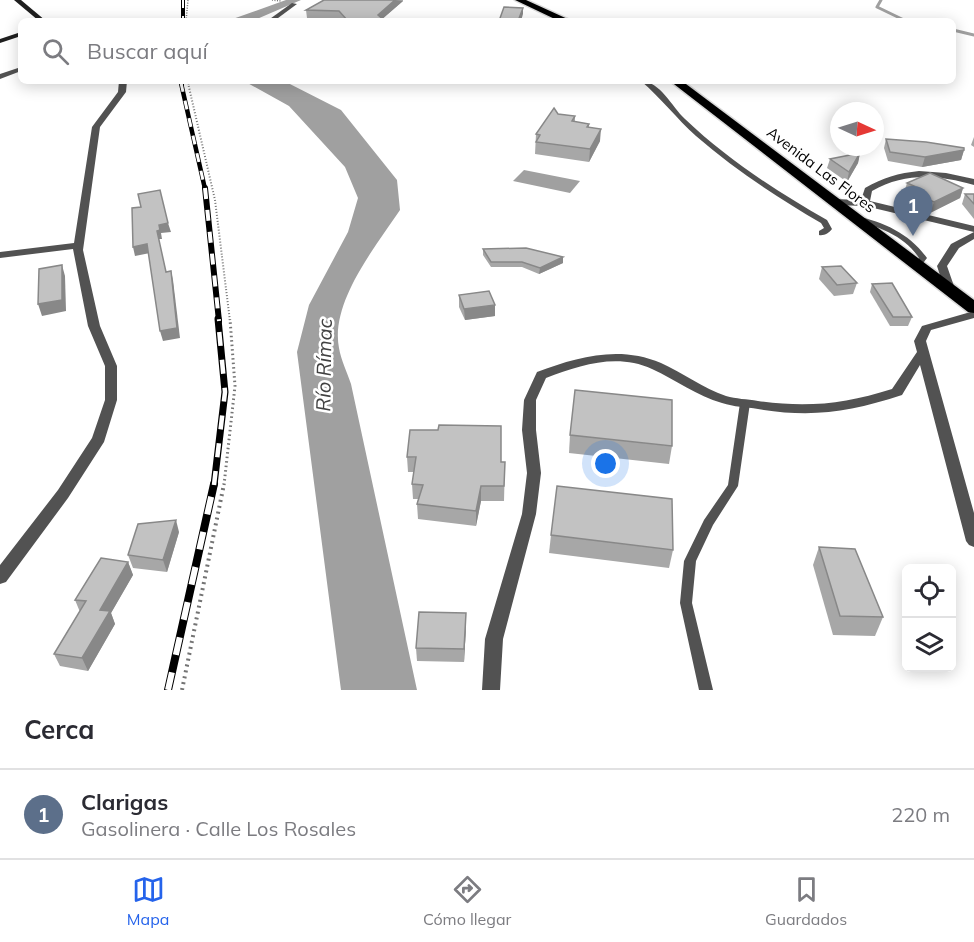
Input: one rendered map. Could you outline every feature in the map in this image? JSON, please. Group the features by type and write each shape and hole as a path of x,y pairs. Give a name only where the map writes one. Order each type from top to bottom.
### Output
{"highway":[{"path":"519,0 560,18"},
{"name":"Avenida Las Flores","path":"679,84 974,308"}],"street":[{"path":"17,0 39,18"},
{"path":"274,18 294,4"},
{"path":"0,41 18,35"},
{"path":"0,77 18,70"},
{"path":"0,577 63,494 99,439 111,400 111,366 94,326 79,245 96,127 122,92 123,84"},
{"path":"865,203 868,190 882,181 907,174 938,173 974,182"},
{"path":"834,202 865,203 974,229"},
{"path":"949,289 942,266 955,246 974,235"},
{"path":"0,255 79,245"},
{"path":"974,314 926,328 920,341 974,541"},
{"path":"491,690 494,639 529,514 534,473 529,430 530,400 541,375 581,360 617,357 654,365 724,400 782,410 828,411 897,392 922,353"}],"lane":[{"path":"649,84 658,89 662,98 682,120 768,189 824,222 828,229 822,233"},
{"path":"706,690 686,603 690,561 708,523 733,486 745,403"}],"path":[{"path":"186,18 188,0"},
{"path":"272,0 282,1"},
{"path":"182,690 223,496 235,386 228,292 215,200 189,84"}],"water":[{"path":"286,0 301,0 259,18 235,18"},
{"name":"Río Rímac","path":"249,84 290,84 341,110 397,180 400,210 357,275 341,312 338,330 339,348 351,384 417,690 341,690 297,352 309,305 348,232 358,198 345,167 289,106"},
{"path":"524,170 580,181 570,193 513,181"}],"building":[{"path":"324,0 395,0 378,15 382,18 345,18 339,11 306,10"},
{"path":"504,7 523,8 519,18 500,18"},
{"path":"554,108 558,114 575,116 572,121 601,129 590,149 536,142 540,135 536,134"},
{"path":"886,139 926,142 964,148 964,150 925,157 890,152"},
{"path":"845,156 858,156 849,172 830,159"},
{"path":"930,173 963,188 934,202 905,190 914,186 907,183"},
{"path":"160,190 168,223 159,225 160,230 157,231 166,272 171,271 177,328 160,331 147,244 133,247 132,208 141,207 138,194"},
{"path":"965,194 974,194 974,204"},
{"path":"526,248 563,257 540,268 522,262 491,262 483,249"},
{"path":"62,265 62,300 38,304 39,269"},
{"path":"841,266 857,283 837,285 822,267"},
{"path":"892,283 912,317 893,317 872,284"},
{"path":"489,291 495,305 464,309 459,295"},
{"path":"575,390 672,400 672,446 570,435"},
{"path":"439,425 501,426 501,462 505,462 504,486 481,486 476,511 417,504 423,485 412,484 416,457 407,457 410,430 438,430"},
{"path":"557,486 672,499 673,550 551,535"},
{"path":"176,520 163,560 128,555 138,524"},
{"path":"819,547 855,549 883,617 840,616"},
{"path":"101,558 128,562 100,610 110,611 82,658 54,654 86,601 75,600"},
{"path":"419,612 466,613 464,649 416,648"}],"waterway":[{"path":"881,0 877,7 900,18"},
{"path":"956,31 974,35"}],"railway":[{"path":"183,0 183,18"},
{"path":"181,84 205,189"},
{"path":"205,188 219,321"},
{"path":"214,485 225,392 218,319"},
{"path":"168,690 214,484"}],"place":[{"name":"Clarigas","path":"913,236"}]}
